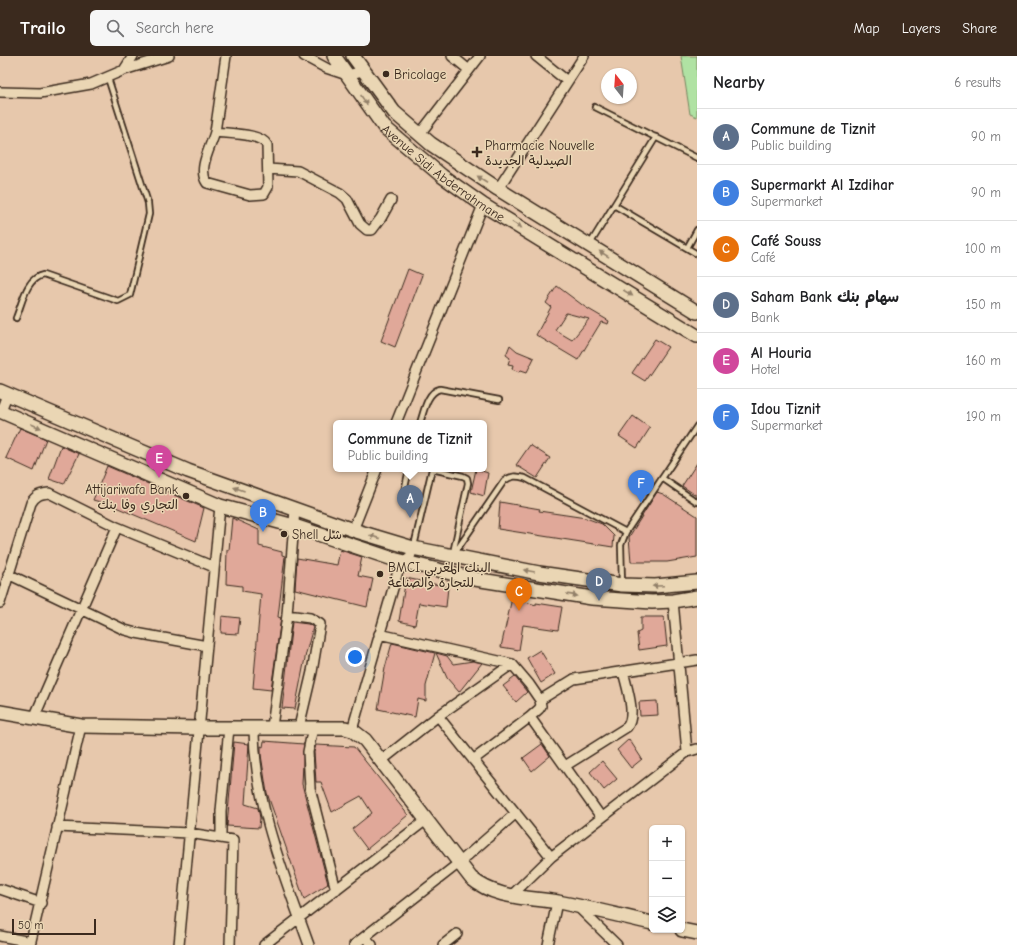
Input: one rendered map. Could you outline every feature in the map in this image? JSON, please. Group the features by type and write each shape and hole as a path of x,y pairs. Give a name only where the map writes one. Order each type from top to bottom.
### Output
{"street":[{"path":"124,70 133,56"},
{"path":"0,92 40,93 91,84 154,58 169,56"},
{"path":"215,132 263,139 267,145 268,189 261,194 250,195 209,185 205,180 203,171 215,132 226,56"},
{"path":"304,56 326,68 347,75 363,71"},
{"name":"Avenue Sidi Abderrahmane","path":"334,56 372,112 394,138 442,176 483,205 697,336"},
{"name":"Avenue Sidi Abderrahmane","path":"353,56 394,112 419,135 498,189 697,312"},
{"path":"452,56 469,70"},
{"path":"419,135 480,56"},
{"path":"536,56 567,81"},
{"path":"498,189 584,56"},
{"path":"268,169 298,171 340,193 347,198 360,224 367,230 372,230 376,226 391,200"},
{"path":"397,420 483,205"},
{"path":"578,263 589,245"},
{"path":"697,582 655,586 622,585 539,573 452,557 413,548 353,530 188,471 4,393 0,412 220,506 294,526 400,565 544,591 623,601 673,601 697,596"},
{"path":"180,489 188,471"},
{"path":"353,530 377,472"},
{"path":"0,603 30,503 34,497 40,494 49,493 117,527 214,567"},
{"path":"178,945 220,506"},
{"path":"272,727 287,615 296,509"},
{"path":"34,718 80,609 117,527"},
{"path":"352,730 400,565 399,544"},
{"path":"400,565 413,548"},
{"path":"8,574 115,626 136,633 207,646"},
{"path":"673,601 687,752"},
{"path":"287,615 310,618 320,624 312,672 299,727"},
{"path":"379,634 512,664 540,700 540,709 473,760"},
{"path":"540,700 574,679 697,660"},
{"path":"382,761 438,716 512,664"},
{"path":"565,766 631,723 632,715 623,671"},
{"path":"0,712 81,726 199,728 313,727 352,730 365,740 459,863 471,878 480,886 490,891 511,896 578,906 649,922"},
{"path":"438,716 551,857"},
{"path":"530,717 601,817"},
{"path":"0,936 31,943 81,726"},
{"path":"313,727 308,752 310,788 336,890"},
{"path":"220,836 229,728"},
{"path":"254,728 254,754 258,784 275,846 309,945"},
{"path":"511,896 551,857 601,817 687,752 697,748"},
{"path":"354,945 459,863 516,813"},
{"path":"264,945 426,820"},
{"path":"57,827 189,833 231,838 234,843 230,945"},
{"path":"0,889 41,903"},
{"path":"548,945 557,902"},
{"path":"578,906 617,945"},
{"path":"685,931 697,934"},
{"path":"443,945 457,934"},
{"path":"365,936 372,945"}],"lane":[{"path":"16,318 31,281 37,276 43,275 118,301 130,295 149,214 148,203 108,78"},
{"path":"595,107 697,158"},
{"path":"589,245 656,138"},
{"path":"614,205 697,254"},
{"path":"687,248 697,230"},
{"path":"421,420 430,395 434,390 440,389 499,400"},
{"path":"622,585 621,545 626,532 697,426"},
{"path":"408,472 404,492 405,495 424,500"},
{"path":"413,548 431,472"},
{"path":"445,472 463,476 467,478 468,482 452,557"},
{"path":"452,557 504,481 510,477 525,478 626,532"},
{"path":"662,478 697,502"}],"green space":[{"path":"681,56 697,56 697,117 690,114"}],"building":[{"path":"408,269 422,275 395,347 381,341"},
{"path":"557,286 585,307 609,321 608,324 601,322 578,360 536,335 551,307 546,303","holes":["566,313 589,319 572,340 555,330"]},
{"path":"655,339 668,347 645,381 632,373"},
{"path":"510,345 517,351 534,358 527,372 521,370 519,372 512,369 513,365 508,364 510,358 506,355"},
{"path":"633,416 650,428 637,448 619,436"},
{"path":"20,428 46,439 34,471 6,458"},
{"path":"530,445 550,458 537,478 516,465"},
{"path":"61,446 79,454 64,484 49,479"},
{"path":"697,463 697,496 682,486"},
{"path":"107,466 204,508 196,541 111,505 93,500"},
{"path":"475,472 488,473 484,496 471,492"},
{"path":"657,492 663,494 697,516 697,557 667,562 631,562 629,537"},
{"path":"500,502 540,509 539,511 586,518 602,524 614,536 613,547 498,529"},
{"path":"232,518 259,530 259,546 282,552 282,555 285,556 278,617 281,618 271,690 253,688 261,594 242,591 242,586 226,584 227,550 229,550"},
{"path":"340,550 362,557 358,576 373,579 367,607 295,589 297,558 337,565"},
{"path":"406,578 448,587 446,607 419,603 415,625 399,621"},
{"path":"512,598 536,605 536,603 562,607 558,630 523,625 519,650 501,647"},
{"path":"222,616 240,618 238,634 221,633"},
{"path":"641,617 664,617 667,646 639,650 637,633 641,631"},
{"path":"292,622 308,624 313,627 306,653 295,709 282,708"},
{"path":"392,643 435,653 426,686 426,701 418,699 415,717 378,709 385,668"},
{"path":"540,650 555,674 541,683 527,658"},
{"path":"436,653 447,656 453,664 473,661 482,663 459,692 447,678"},
{"path":"515,677 527,692 516,702 503,686"},
{"path":"657,701 658,715 640,716 639,702"},
{"path":"629,739 642,759 631,768 617,750"},
{"path":"264,741 304,744 302,784 328,884 304,899 267,793 261,755 261,746 263,747"},
{"path":"234,742 249,744 245,804 258,808 260,818 259,828 227,826"},
{"path":"542,744 550,756 532,771 523,758"},
{"path":"316,745 354,747 408,815 367,849 352,829 372,813 361,796 332,812 321,782 316,782 314,752"},
{"path":"602,761 617,779 604,790 590,772"}],"place":[{"name":"Bricolage","path":"386,74"},
{"name":"Pharmacie Nouvelle الصيدلية الجديدة","path":"477,152"},
{"name":"Al Houria","path":"159,478"},
{"name":"Attijariwafa Bank التجاري وفا بنك","path":"186,496"},
{"name":"Idou Tiznit","path":"641,503"},
{"name":"Commune de Tiznit","path":"410,518"},
{"name":"Supermarkt Al Izdihar","path":"263,532"},
{"name":"Shell شل","path":"284,534"},
{"name":"BMCI البنك المغربي للتجارة والصناعة","path":"380,574"},
{"name":"Saham Bank سهام بنك","path":"599,601"},
{"name":"Café Souss","path":"519,611"}]}
